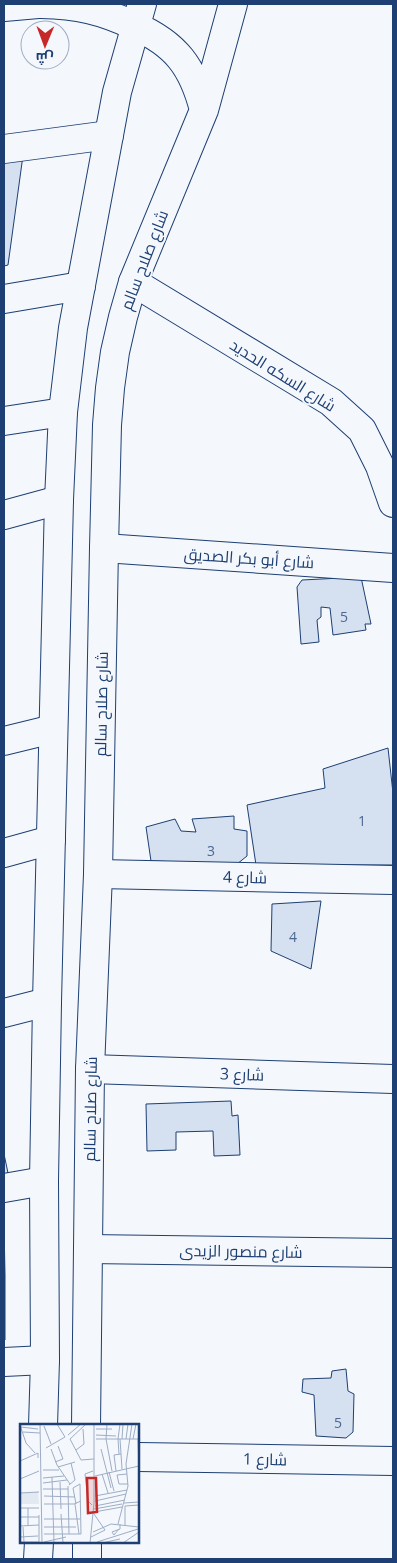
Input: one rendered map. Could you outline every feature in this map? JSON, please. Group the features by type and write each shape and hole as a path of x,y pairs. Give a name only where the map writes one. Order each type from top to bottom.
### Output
{"main road":[{"path":"4,7 51,4 96,10 112,15 139,15"},
{"name":"شارع صلاح سالم","path":"86,1424 90,1069 98,874 107,425 110,388 119,335 133,282 204,110 233,4"},
{"path":"139,15 152,34 168,44 192,74 204,110"},
{"path":"43,1424 47,1002 59,500 63,412 80,286 118,92 139,15"},
{"path":"4,149 110,135"},
{"name":"شارع السكه الحديد","path":"133,282 331,402 362,430 380,466 393,503"},
{"path":"4,299 80,286"},
{"path":"4,421 63,412"},
{"path":"4,514 59,500"},
{"name":"شارع أبو بكر الصديق","path":"104,548 393,568"},
{"path":"4,741 53,729"},
{"path":"4,853 51,840"},
{"name":"شارع 4","path":"98,874 393,880"},
{"path":"4,1013 47,1002"},
{"name":"شارع 3","path":"90,1069 393,1079"},
{"path":"4,1188 44,1181"},
{"name":"شارع منصور الزيدى","path":"88,1249 393,1253"},
{"path":"4,1362 45,1360"},
{"name":"شارع 1","path":"139,1457 393,1461"},
{"path":"38,1559 39,1543"},
{"path":"87,1543 87,1559"}],"building":[{"path":"24,148 8,265 4,266 4,152"},
{"path":"361,577 371,624 365,624 366,630 333,635 330,608 321,607 321,617 317,620 319,642 301,644 297,587 302,580"},
{"path":"388,748 393,793 393,865 256,865 247,805 325,788 323,769"},
{"path":"234,816 234,829 247,831 247,856 237,864 151,861 146,827 175,819 181,831 196,832 192,819"},
{"path":"321,901 311,969 271,951 272,904"},
{"path":"231,1101 232,1116 238,1115 240,1155 214,1156 213,1131 176,1132 176,1150 147,1151 146,1104"},
{"path":"4,1154 8,1173 4,1174"},
{"path":"4,1225 5,1275 5,1340 4,1340"},
{"path":"346,1369 348,1391 354,1394 353,1432 346,1438 316,1436 314,1395 302,1392 303,1379 331,1378 332,1371"}]}
